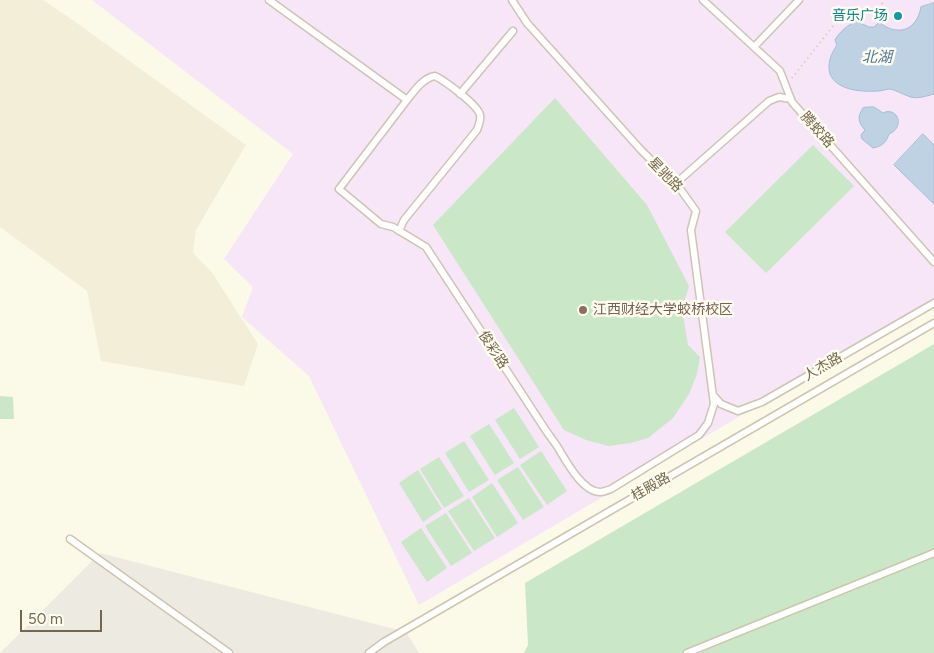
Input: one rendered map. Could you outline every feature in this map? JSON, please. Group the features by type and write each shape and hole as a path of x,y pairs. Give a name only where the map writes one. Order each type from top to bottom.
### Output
{"lane":[{"path":"269,0 407,100 422,82 429,77 435,76 442,79 479,112 481,117 477,130 404,220 399,230"},
{"name":"星驰路","path":"512,0 527,23 641,150 681,190 696,211 691,230 712,394"},
{"name":"腾蛟路","path":"702,0 780,71 792,102 934,262"},
{"path":"754,47 799,0"},
{"path":"460,94 513,31"},
{"path":"675,184 769,101 779,97 791,99"},
{"name":"俊彩路","path":"407,100 339,189 381,224 399,230 426,247 568,464 588,488 599,492 611,489 699,435 708,423 712,413 714,404 712,394"},
{"name":"人杰路","path":"712,394 721,404 738,411 762,402 934,303"},
{"name":"桂殿路","path":"369,653 401,632 934,323"},
{"path":"70,539 229,653"},
{"path":"687,653 934,553"}],"path":[{"path":"786,85 841,16 854,10 881,8 883,0"}],"shaded area":[{"path":"0,0 43,0 246,145 196,230 193,253 211,271 258,344 244,386 101,361 87,291 0,227"},
{"name":"江西财经大学蛟桥校区","path":"92,0 934,0 934,302 419,605 309,376 242,317 253,287 224,259 293,154"},
{"path":"100,553 406,632 419,653 0,653"}],"green space":[{"path":"555,98 647,205 689,286 682,309 688,345 700,357 697,374 689,394 673,418 648,438 631,443 608,446 586,440 564,430 433,225"},
{"path":"813,145 854,186 766,273 725,232"},
{"path":"934,344 934,653 524,653 528,645 525,583"},
{"path":"0,396 13,397 14,419 0,419"},
{"path":"514,408 539,447 520,459 495,420"},
{"path":"489,424 514,463 495,475 470,436"},
{"path":"464,441 489,480 469,492 445,453"},
{"path":"541,451 567,491 547,505 520,465"},
{"path":"439,457 464,496 444,508 420,469"},
{"path":"518,467 544,507 523,520 497,480"},
{"path":"418,470 442,509 423,522 399,483"},
{"path":"492,483 518,523 497,537 472,497"},
{"path":"469,498 495,538 474,551 448,511"},
{"path":"446,513 472,553 451,566 425,526"},
{"path":"421,528 447,568 427,582 401,542"}],"water":[{"name":"北湖","path":"934,3 934,94 914,98 890,89 858,91 844,87 833,80 829,66 830,59 837,45 835,40 847,27 856,21 869,27 874,27 879,22 893,29 905,29 915,22 921,7"},
{"path":"874,107 883,113 892,112 898,118 897,127 894,131 889,134 883,144 873,148 862,139 861,135 865,130 859,117 863,108"},
{"path":"923,134 934,145 934,204 894,165"}],"place":[{"name":"音乐广场","path":"898,16"},
{"name":"江西财经大学蛟桥校区","path":"583,310"}]}
